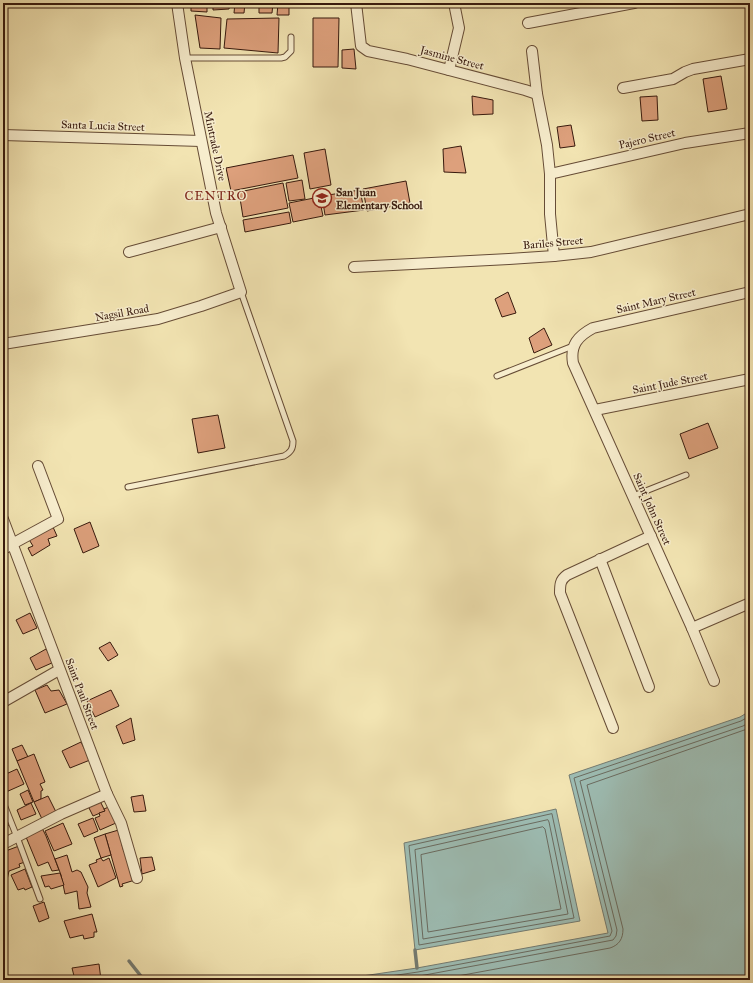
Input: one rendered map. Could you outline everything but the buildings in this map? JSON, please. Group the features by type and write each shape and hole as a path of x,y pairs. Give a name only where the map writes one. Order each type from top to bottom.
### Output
{"street":[{"name":"Mintrade Drive","path":"177,3 185,58 216,213 241,292"},
{"name":"Jasmine Street","path":"356,3 361,46 368,51 407,59 537,94"},
{"path":"449,70 459,28 454,3"},
{"path":"528,23 634,3"},
{"path":"532,51 537,94 547,145 550,174 550,214 554,256"},
{"path":"623,88 673,79 693,69 750,59"},
{"name":"Pajero Street","path":"550,174 685,143 750,133"},
{"name":"Santa Lucia Street","path":"3,135 201,141"},
{"name":"Bariles Street","path":"354,267 554,256 591,252 750,214"},
{"path":"129,252 221,227"},
{"name":"Nagsil Road","path":"3,344 158,319 241,292"},
{"name":"Saint Mary Street","path":"574,346 579,338 593,328 750,292"},
{"name":"Saint John Street","path":"574,346 571,354 573,363 692,628 714,681"},
{"name":"Saint Jude Street","path":"595,410 750,379"},
{"path":"3,549 58,519 38,466"},
{"name":"Saint Paul Street","path":"3,519 107,794 121,823 137,878"},
{"path":"613,728 560,592 560,585 562,578 566,575 651,536"},
{"path":"600,559 649,687"},
{"path":"692,628 750,603"},
{"path":"3,702 60,670"},
{"path":"3,844 61,814 107,794"}],"lane":[{"path":"185,58 281,58 285,57 291,51 291,37"},
{"path":"128,487 284,456 289,453 293,447 293,441 241,292"},
{"path":"497,376 574,346"},
{"path":"633,496 686,475"},
{"path":"3,802 40,899"}],"water":[{"path":"750,711 750,980 335,980 417,968 608,933 569,775 740,717"},
{"path":"556,809 580,921 415,950 404,843"}],"waterway":[{"path":"415,950 417,968"},
{"path":"129,961 144,980"}],"place":[{"name":"San Juan Elementary School","path":"322,198"}],"district":[{"name":"CENTRO","path":"216,196"}]}
